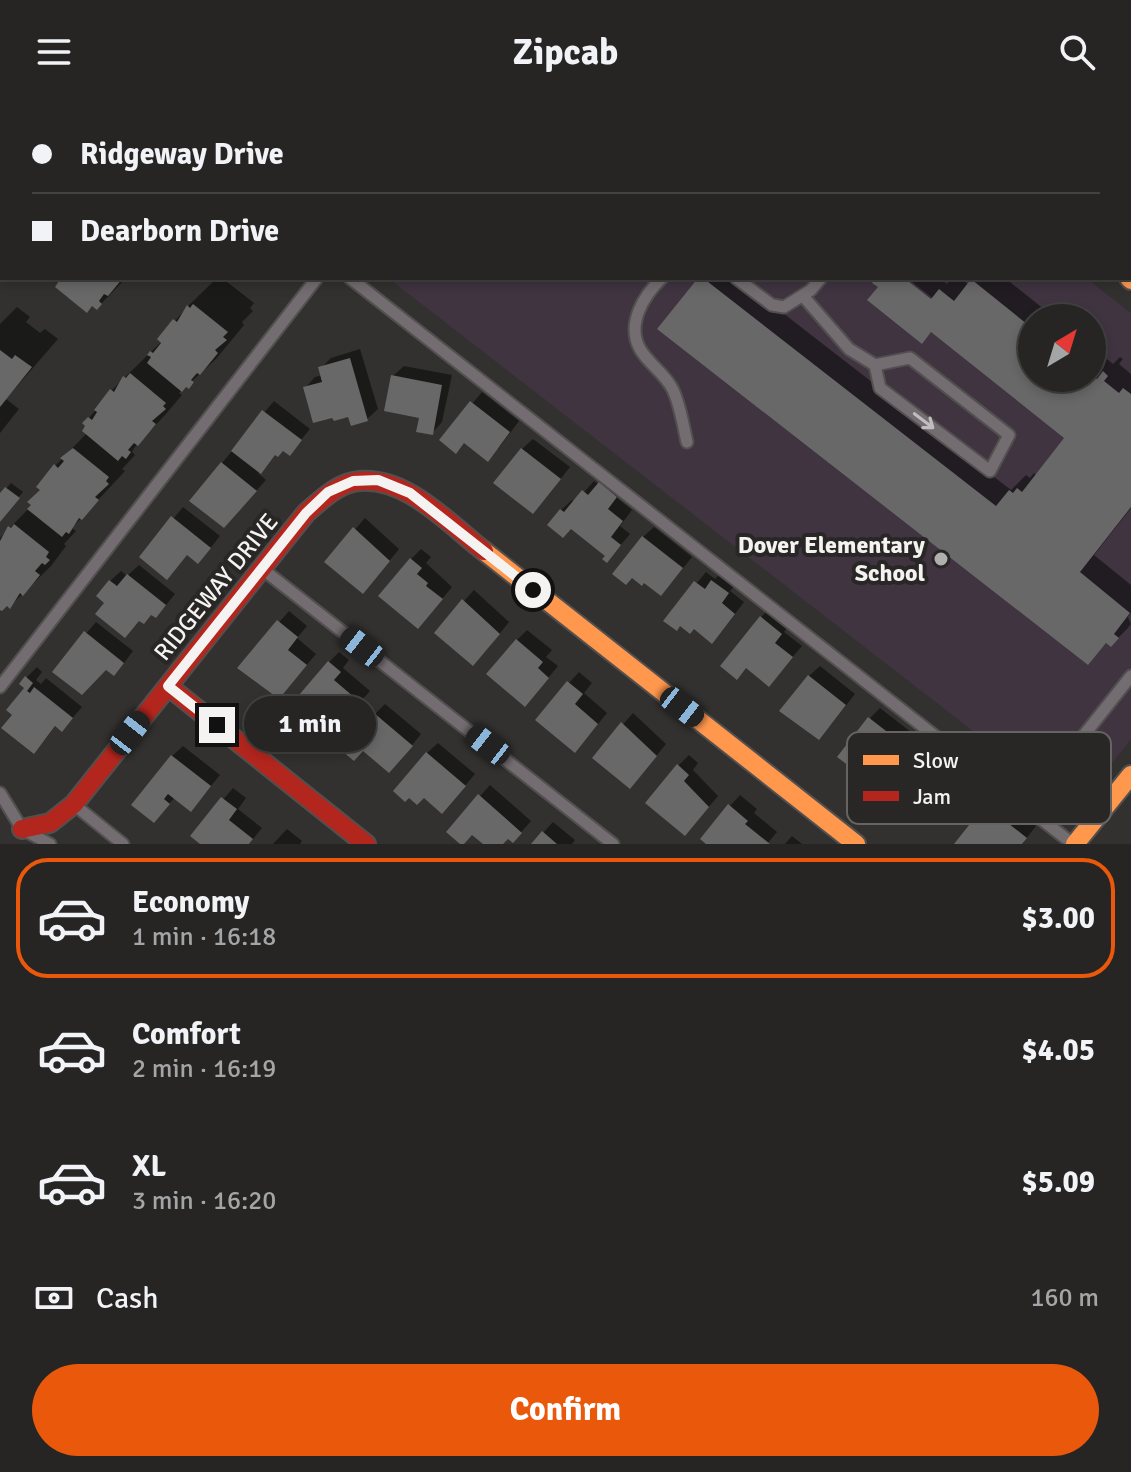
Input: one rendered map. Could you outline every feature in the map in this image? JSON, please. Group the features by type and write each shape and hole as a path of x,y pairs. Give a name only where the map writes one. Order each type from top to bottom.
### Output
{"street":[{"name":"RIDGEWAY DRIVE","path":"22,829 50,823 74,804 306,513 328,492 353,481 378,480 410,493 856,844"},
{"path":"168,686 366,844"},
{"path":"1111,800 1131,775"},
{"path":"1074,844 1092,824"}],"lane":[{"path":"0,687 315,280"},
{"path":"353,280 931,732"},
{"path":"660,280 651,289 638,313 635,336 641,350 672,389 687,442"},
{"path":"739,280 772,305 784,307 803,296 819,280"},
{"path":"803,296 849,349 875,365 910,358 1009,435 990,471 880,388 875,365"},
{"path":"262,568 613,844"},
{"path":"1086,732 1131,676"},
{"path":"0,793 22,829 50,844"},
{"path":"74,804 123,844"},
{"path":"1048,824 1074,844"}],"shaded area":[{"name":"Dover Elementary School","path":"391,280 1089,280 1131,313 1131,739 1111,764 1111,732 974,732"}],"building":[{"path":"121,280 108,296 104,294 97,310 92,306 87,313 55,287 59,281"},
{"path":"696,280 706,280 996,506 1009,490 1013,493 1017,488 1022,492 1064,438 931,332 922,344 867,300 878,287 872,283 874,280 907,280 931,299 939,289 954,301 972,280 1018,317 1018,392 1106,392 1106,383 1119,393 1123,388 1131,394 1131,507 1080,572 1130,613 1114,634 1119,638 1111,647 1106,643 1088,665 657,329"},
{"path":"193,304 228,332 223,337 227,340 215,350 218,353 200,375 197,373 191,380 194,382 189,389 186,387 182,392 147,363 151,357 147,355 161,343 157,339 173,319 177,322 187,305 190,308"},
{"path":"0,350 12,359 15,355 32,367 0,407"},
{"path":"350,358 368,421 351,426 348,417 313,423 303,387 322,382 318,367"},
{"path":"130,373 166,403 163,406 166,409 152,421 156,424 138,446 134,443 128,450 131,452 126,459 122,456 118,461 82,431 85,426 82,423 88,417 92,420 97,412 94,410 110,389 114,392 123,376 126,378"},
{"path":"391,375 442,385 433,435 416,432 419,418 384,411"},
{"path":"470,401 510,432 488,462 464,443 456,454 439,440"},
{"path":"262,410 302,440 290,456 283,451 278,457 275,455 261,474 231,451"},
{"path":"73,448 109,477 106,481 109,484 95,497 99,500 82,520 79,518 69,534 66,532 62,537 27,509 31,505 27,502 40,490 36,487 54,464 58,468 64,461 60,458"},
{"path":"521,448 561,479 533,514 493,483"},
{"path":"221,462 257,491 224,528 189,501"},
{"path":"599,482 617,497 608,509 623,521 611,537 621,545 607,563 602,559 605,556 571,529 563,538 547,525 560,509 564,512 582,490 588,495"},
{"path":"5,487 20,498 0,522 0,493"},
{"path":"171,516 211,548 198,564 187,555 167,580 139,557"},
{"path":"14,524 49,552 46,557 50,560 35,571 40,575 23,596 20,593 10,609 7,606 2,611 0,541 8,526 11,528"},
{"path":"353,527 390,561 363,594 324,562"},
{"path":"642,536 683,568 661,596 644,583 642,586 632,578 626,585 612,574"},
{"path":"410,558 422,568 417,574 428,583 426,586 443,599 418,629 378,596"},
{"path":"127,574 166,605 156,618 151,615 144,624 139,621 125,638 95,614 104,603 96,596 109,580 117,586"},
{"path":"711,580 729,593 722,603 735,614 712,644 694,629 690,634 680,626 677,631 663,621 694,581 705,589"},
{"path":"462,599 500,634 473,666 434,633"},
{"path":"760,616 782,634 775,643 793,657 769,687 746,668 737,680 720,666"},
{"path":"277,620 298,637 288,650 307,665 279,699 237,668"},
{"path":"84,631 124,663 114,676 106,670 82,695 52,672"},
{"path":"516,639 543,662 538,668 549,678 525,707 486,674"},
{"path":"328,661 341,672 334,680 361,703 336,732 310,711 302,720 288,708"},
{"path":"808,675 846,705 819,740 779,711"},
{"path":"25,676 33,683 27,691 30,693 34,687 73,718 62,732 55,726 34,754 1,728 12,715 6,710 24,688 19,684"},
{"path":"567,681 583,694 575,704 598,724 575,753 535,720"},
{"path":"374,713 413,746 389,773 363,751 354,761 342,751"},
{"path":"868,717 887,732 856,732"},
{"path":"621,722 657,756 630,789 592,758"},
{"path":"847,744 847,764 837,757"},
{"path":"426,752 466,786 442,814 424,798 417,805 409,798 405,802 393,791"},
{"path":"171,755 211,786 191,812 168,794 164,799 170,804 154,823 131,805"},
{"path":"677,764 689,775 684,781 709,807 685,836 645,803"},
{"path":"478,794 522,833 513,843 508,839 503,844 483,844 472,835 460,844 446,832"},
{"path":"221,797 237,809 229,820 253,839 249,844 200,844 190,836"},
{"path":"728,804 748,821 745,824 770,844 706,844 700,839"},
{"path":"970,824 1009,824 1027,838 1022,844 954,844"},
{"path":"542,831 557,844 531,844"}],"traffic: slow":[{"path":"484,551 856,844"},
{"path":"1111,800 1131,775"},
{"path":"1075,844 1091,824"}],"traffic: jam":[{"path":"22,829 50,823 74,804 306,513 334,490 353,482 372,481 390,485 424,503 484,551"},
{"path":"168,686 366,844"}],"place":[{"name":"Dover Elementary School","path":"941,559"}],"route":[{"path":"217,725 168,686 306,513 328,492 353,481 378,480 410,493 533,590"}]}
